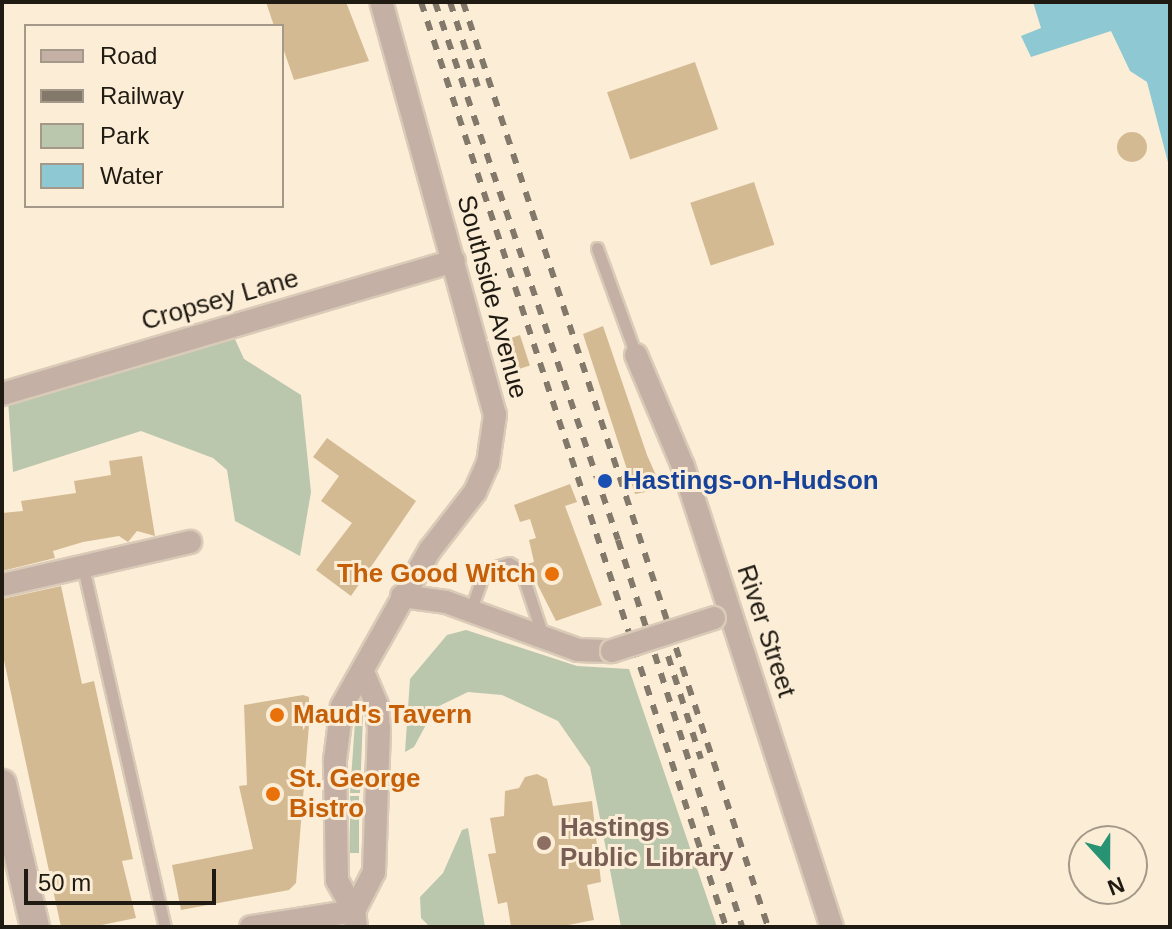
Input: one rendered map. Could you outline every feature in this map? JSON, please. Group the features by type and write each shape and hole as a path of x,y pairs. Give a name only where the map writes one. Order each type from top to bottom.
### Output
{"street":[{"name":"Southside Avenue","path":"355,919 337,880 335,760 342,706 364,674 402,596 475,492 494,434 490,388 381,2"},
{"name":"Cropsey Lane","path":"2,394 454,261"},
{"name":"River Street","path":"636,355 683,466 723,615 832,927"},
{"path":"2,585 190,542"},
{"path":"402,596 471,609 578,650 612,651 723,615"},
{"path":"251,927 355,919 368,894 374,872 379,729 377,705 364,674"},
{"path":"2,784 35,927"}],"lane":[{"path":"597,248 636,355"},
{"path":"471,609 485,570 509,563 521,570 543,637"},
{"path":"83,567 165,927"}],"green space":[{"path":"234,337 244,359 301,395 311,492 300,556 235,521 227,470 213,458 141,431 13,472 8,400"},
{"path":"466,630 577,666 629,669 717,927 621,927 590,767 558,721 502,695 468,692 435,708 414,747 405,752 410,679 447,635"},
{"path":"356,708 363,716 360,793 350,793"},
{"path":"350,796 359,796 359,853 350,853"},
{"path":"468,828 485,927 430,927 421,918 420,897 443,873 462,830"}],"water":[{"path":"1033,2 1170,2 1170,170 1147,82 1130,71 1111,31 1031,57 1021,36 1041,28"}],"building":[{"path":"266,2 346,2 369,61 294,80 284,51 284,24 273,24"},
{"path":"695,62 718,129 630,159 607,92"},
{"path":"1132,132 1143,136 1147,147 1143,158 1132,162 1121,158 1117,147 1121,136"},
{"path":"754,182 774,245 711,265 690,203"},
{"path":"603,326 647,455 662,489 635,494 583,334"},
{"path":"520,335 530,365 510,372 500,341"},
{"path":"327,438 416,501 351,596 316,570 352,523 321,501 339,476 313,457"},
{"path":"142,456 155,536 137,531 128,542 119,536 83,542 53,551 55,558 2,571 2,513 23,511 21,501 76,493 74,481 111,475 109,461"},
{"name":"Hastings-on-Hudson","path":"570,484 577,502 565,506 602,605 556,621 527,564 534,562 529,540 536,538 530,519 520,522 514,505"},
{"path":"61,586 82,684 94,681 133,859 122,861 136,918 92,927 61,927 2,651 2,599"},
{"path":"303,695 309,697 309,725 296,883 289,890 181,910 172,865 253,849 239,786 247,785 244,705"},
{"name":"Hastings Public Library","path":"537,774 547,779 553,806 592,801 601,882 587,885 594,920 558,927 511,927 507,902 498,904 488,854 496,853 490,818 504,816 505,791 519,788 525,777"}],"railway":[{"path":"421,2 726,927"},
{"path":"435,2 618,540 742,927"},
{"path":"450,2 478,87"},
{"path":"463,2 768,927"},
{"path":"662,637 701,759"}],"place":[{"name":"Hastings-on-Hudson","path":"605,481"},
{"name":"The Good Witch","path":"552,574"},
{"name":"Maud's Tavern","path":"277,715"},
{"name":"St. George Bistro","path":"273,794"},
{"name":"Hastings Public Library","path":"544,843"}]}
